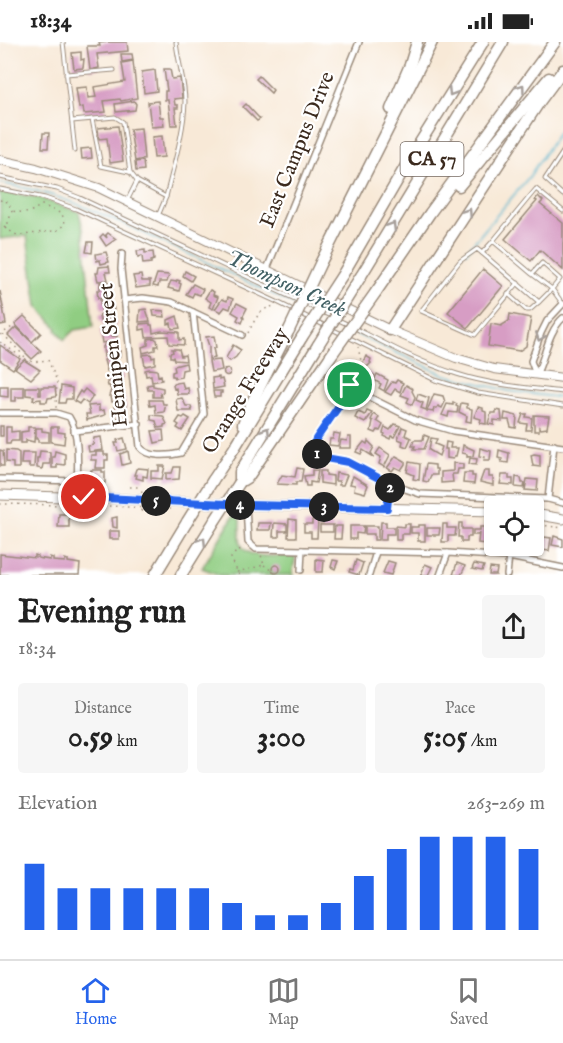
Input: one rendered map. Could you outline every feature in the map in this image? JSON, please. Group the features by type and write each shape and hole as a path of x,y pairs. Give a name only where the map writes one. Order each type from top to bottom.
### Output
{"highway":[{"path":"354,196 404,81 417,42"},
{"path":"235,447 250,406 432,42"},
{"name":"Orange Freeway","path":"154,575 343,274 411,157 483,42"},
{"name":"Orange Freeway","path":"181,575 240,482 240,472 362,276 503,42"},
{"path":"240,482 248,477 330,357 555,42"},
{"path":"402,255 563,62"},
{"path":"390,330 540,101 563,70"}],"main road":[{"path":"0,495 246,505 484,511"},
{"path":"544,516 563,519"}],"street":[{"name":"East Campus Drive","path":"267,269 359,42"},
{"path":"0,160 70,177 127,201 390,330 456,358 494,369 563,378"},
{"name":"Hennipen Street","path":"122,254 124,300 141,447 144,452 151,454 181,453 204,414 193,312"},
{"path":"124,300 157,298 193,312 242,336"},
{"path":"536,375 531,361 541,333 547,321 563,304"},
{"path":"536,375 543,362 550,339 559,321 563,318"},
{"path":"563,447 453,431 415,420 359,392 352,391 347,394 314,444 315,453 320,457 348,462 390,484 420,494 548,499 563,503"},
{"path":"0,413 56,413 69,417 74,431 77,497"},
{"path":"74,431 139,424"},
{"path":"548,499 554,445"},
{"path":"0,479 76,481"},
{"path":"387,508 390,484"},
{"path":"246,505 248,542 256,549 509,557 563,567"},
{"path":"301,570 302,550"},
{"path":"369,575 376,552"},
{"path":"440,575 448,554"},
{"path":"507,575 509,557"}],"lane":[{"path":"63,42 75,151"},
{"path":"158,216 166,197 185,104 184,83 176,42"},
{"path":"66,74 114,70"},
{"path":"72,121 116,117 123,122 130,172 137,182 166,197"},
{"path":"92,119 101,166 130,172"},
{"path":"563,152 545,179 563,195"},
{"path":"0,177 57,189 112,212 429,365 476,380 563,392"},
{"path":"127,201 137,182"},
{"path":"0,189 45,198 76,209 275,301 435,380 478,393 563,406"},
{"path":"482,253 536,189 563,211"},
{"path":"493,241 552,289 563,304"},
{"path":"518,283 475,335 421,311 460,261 477,249 518,283 539,302"},
{"path":"508,294 526,310 530,310 560,279 542,263 532,273"}],"path":[{"path":"0,200 8,202 12,211 5,228 0,230"},
{"path":"5,228 17,235 23,235 59,230 65,223 62,214 42,205 28,213 12,211"},
{"path":"242,336 249,332 260,312 268,307 277,306"},
{"path":"26,358 1,334 15,325 35,346"},
{"path":"0,342 33,362 48,360 57,381 56,413"},
{"path":"6,347 11,342"},
{"path":"352,391 350,385 361,361 361,352 357,345"},
{"path":"130,487 142,488 141,511 153,512"},
{"path":"544,525 563,528"},
{"path":"244,547 231,558 238,574 264,565"},
{"path":"261,555 264,565 277,575"}],"green space":[{"path":"0,191 39,198 79,212 83,229 93,327 74,330 64,340 56,330 57,328 37,306 27,236 0,239"},
{"path":"234,515 240,520 240,541 244,549 257,555 295,556 294,575 220,575 202,568"}],"building":[{"path":"127,42 128,51 97,54 99,68 90,70 87,46 100,46 99,43"},
{"path":"81,52 81,60 84,59 83,68 74,69 72,53"},
{"path":"121,54 132,54 133,60 122,62"},
{"path":"133,61 137,98 104,101 106,112 84,114 83,107 79,108 76,88 87,87 88,98 96,97 94,87 125,82 122,63"},
{"path":"164,69 170,69 172,79 180,78 182,98 174,99 175,105 178,105 178,108 175,108 177,125 171,125 168,100 165,100 165,91 167,91"},
{"path":"155,70 157,91 144,93 142,72"},
{"path":"259,76 273,90 271,93 256,79"},
{"path":"134,101 135,110 116,112 115,104"},
{"path":"158,101 164,126 151,127 148,102"},
{"path":"246,104 260,119 257,121 243,107"},
{"path":"118,126 123,161 110,163 107,138 99,139 98,128"},
{"path":"141,128 144,159 135,161 130,129"},
{"path":"43,133 49,133 48,148 42,148"},
{"path":"162,136 164,157 154,158 152,137"},
{"path":"91,148 92,158 82,159 81,149"},
{"path":"143,161 144,170 136,171 135,162"},
{"path":"538,196 543,201 540,204 563,223 563,270 540,250 531,261 505,239 537,201 535,200"},
{"path":"108,233 116,239 106,246 100,237 103,234 107,238"},
{"path":"88,242 93,242 92,253 86,252"},
{"path":"145,250 145,253 153,252 154,260 151,263 143,264 142,256 138,257 137,251"},
{"path":"106,252 109,262 101,264 100,260 97,261 96,254"},
{"path":"109,266 110,272 106,272 108,280 98,281 96,273 99,267"},
{"path":"483,269 503,286 468,328 448,312"},
{"path":"185,271 194,276 191,281 183,276"},
{"path":"157,274 169,275 167,282 159,282 158,287 153,286"},
{"path":"141,275 142,281 150,281 150,286 136,288 133,276"},
{"path":"177,280 181,284 179,291 168,288 171,281 176,282"},
{"path":"100,282 111,282 112,288 107,288 107,296 98,298 97,290 100,290"},
{"path":"193,284 203,289 200,295 194,293 192,297 186,294"},
{"path":"210,290 218,297 213,309 209,307 211,302 205,298"},
{"path":"0,291 6,324 0,325"},
{"path":"228,297 233,299 230,309 225,307 221,312 215,309 222,299 227,301"},
{"path":"107,298 114,310 101,310 100,299"},
{"path":"237,303 247,308 242,323 237,320 239,316 232,312"},
{"path":"146,309 150,321 139,322 140,310"},
{"path":"153,310 164,311 165,317 154,316"},
{"path":"107,313 108,319 115,320 116,326 103,326 99,317"},
{"path":"510,314 531,318 526,346 519,351 488,346 491,324 501,326 509,321"},
{"path":"24,316 41,333 32,342 15,324"},
{"path":"177,316 180,328 172,329 168,320"},
{"path":"150,323 153,333 179,332 179,340 184,339 184,345 169,344 168,336 146,337 145,329 140,330 140,324"},
{"path":"16,327 41,351 32,359 8,335"},
{"path":"110,329 111,336 117,336 117,341 102,343 100,330"},
{"path":"214,336 215,358 209,359 206,337"},
{"path":"154,338 158,346 155,346 155,350 143,353 142,347 148,345 148,339"},
{"path":"105,344 112,344 115,351 120,351 120,356 104,357"},
{"path":"0,345 20,359 13,369 0,360"},
{"path":"233,345 241,350 230,361 226,358"},
{"path":"172,349 179,349 181,356 185,355 186,361 174,360 170,357"},
{"path":"151,354 152,358 155,357 155,364 145,366 143,355"},
{"path":"366,356 371,359 367,367 362,364"},
{"path":"116,358 116,367 121,366 122,371 110,373 110,370 107,371 104,360"},
{"path":"24,360 40,370 31,379 15,368"},
{"path":"220,360 222,370 211,372 209,361"},
{"path":"186,363 187,369 182,370 181,377 172,376 172,372 175,371 174,366"},
{"path":"227,369 230,372 227,375 224,372"},
{"path":"145,370 157,370 162,380 152,382 151,375 146,376"},
{"path":"363,371 374,375 370,385 359,378"},
{"path":"122,373 123,379 117,379 116,387 110,388 107,382 110,382 109,376"},
{"path":"377,374 388,380 384,391 379,388 381,384 374,380"},
{"path":"219,377 224,387 213,389 212,378"},
{"path":"397,380 403,383 400,392 395,389 391,395 385,392 392,382 395,383"},
{"path":"182,382 184,389 188,388 189,394 177,394 176,388 174,389 173,385"},
{"path":"153,384 153,386 163,388 163,392 160,393 161,397 153,397 153,390 148,390 147,385"},
{"path":"406,385 413,389 415,397 412,405 407,402 409,398 401,395"},
{"path":"0,386 8,386 8,397 0,396"},
{"path":"61,386 72,388 72,399 66,399 65,403 59,403"},
{"path":"11,387 24,387 24,397 16,397 16,401 11,401"},
{"path":"26,387 39,387 39,395 41,395 41,387 55,387 56,395 48,398 47,402 41,402 41,399 33,400 34,396 26,395"},
{"path":"85,389 93,396 88,404 82,400 79,404 74,401 80,391 82,393"},
{"path":"111,390 117,390 119,397 124,396 125,402 112,402 109,396"},
{"path":"213,391 222,391 220,397 214,397"},
{"path":"418,394 429,398 426,410 421,408 423,403 416,400"},
{"path":"434,394 443,396 445,402 442,408 438,406 433,412 427,411"},
{"path":"182,398 186,406 191,406 192,411 178,411 176,399"},
{"path":"149,400 162,400 163,404 166,404 164,412 156,413 155,405 150,406"},
{"path":"453,402 457,404 457,413 449,412 448,417 442,415 447,404 453,405"},
{"path":"461,403 467,404 467,408 472,409 471,422 466,421 467,416 459,412"},
{"path":"126,404 126,409 121,410 121,417 115,418 114,406"},
{"path":"99,405 99,411 104,410 105,415 87,420 86,414 90,414 88,406"},
{"path":"478,407 483,408 486,412 486,424 480,423 481,419 474,417"},
{"path":"496,410 501,411 502,421 494,420 494,425 488,424 491,413 496,413"},
{"path":"367,411 372,413 365,423 355,418 358,412 365,415"},
{"path":"505,413 517,416 516,428 511,427 509,420 504,420"},
{"path":"374,414 379,417 377,421 383,425 376,433 371,431 373,421 371,420"},
{"path":"523,414 532,418 531,430 526,430 527,424 520,423"},
{"path":"151,415 163,416 167,424 158,428 156,421 151,420"},
{"path":"534,415 549,416 547,428 539,427 539,431 534,431"},
{"path":"185,416 190,419 182,431 177,428 179,425 176,423 180,417"},
{"path":"395,424 400,426 394,437 391,436 390,439 384,436 385,427 390,430"},
{"path":"0,426 3,426 3,436 0,436"},
{"path":"6,427 11,427 11,432 19,431 19,441 6,444"},
{"path":"28,427 35,427 34,442 26,440 26,443 21,443 21,432 28,431"},
{"path":"51,427 58,427 58,432 65,433 64,444 51,442"},
{"path":"402,427 407,429 405,435 411,438 407,447 402,445 403,441 398,439"},
{"path":"36,428 49,432 49,442 38,442"},
{"path":"163,430 164,441 155,443 152,431"},
{"path":"334,433 340,434 338,446 329,445"},
{"path":"424,435 429,437 424,449 414,449 415,446 412,446 414,440 423,440"},
{"path":"101,437 103,450 89,452 88,446 93,445 94,438"},
{"path":"348,437 351,437 351,448 339,448 341,440 347,441"},
{"path":"124,438 127,449 118,451 115,443"},
{"path":"431,438 437,439 435,444 442,447 439,456 429,450"},
{"path":"368,441 374,447 371,453 374,457 363,450 361,454 356,452 364,442 367,444"},
{"path":"446,442 451,443 450,448 458,448 453,459 447,458"},
{"path":"463,445 474,450 473,456 467,457 467,454 462,453"},
{"path":"380,448 390,455 384,467 379,464 381,457 376,454"},
{"path":"480,448 491,451 490,460 484,460 485,457 479,456"},
{"path":"0,450 3,451 4,466 0,466"},
{"path":"6,450 19,453 19,468 13,468 13,463 6,462"},
{"path":"499,450 509,453 508,463 501,462 502,459 498,458"},
{"path":"40,451 50,452 50,464 43,464 42,469 37,468"},
{"path":"55,451 65,454 65,465 57,464 57,468 52,468 52,457"},
{"path":"128,451 130,463 122,465 120,454"},
{"path":"96,452 104,452 104,455 108,455 105,468 95,468 96,460 91,460 91,455 96,455"},
{"path":"22,453 35,453 34,467 21,464"},
{"path":"531,455 540,455 540,467 533,466"},
{"path":"396,456 405,461 405,464 401,470 395,467 392,471 387,468"},
{"path":"470,458 477,459 476,465 469,464"},
{"path":"409,462 420,464 419,480 413,479 414,475 407,472"},
{"path":"453,463 463,464 463,469 458,469 457,474 452,474 453,482 441,483 441,472 453,471"},
{"path":"426,464 435,465 437,469 437,475 431,475 428,482 423,481"},
{"path":"159,466 165,466 162,479 151,478 151,471 159,471"},
{"path":"174,467 180,467 179,479 166,480 166,473 172,473"},
{"path":"138,468 148,469 147,477 143,476 143,480 134,475"},
{"path":"297,468 303,469 301,482 296,482 296,485 277,484 282,475 295,477"},
{"path":"91,470 105,472 105,483 94,483 95,476 91,476"},
{"path":"312,470 318,470 316,483 310,482 310,486 306,486 304,476 312,475"},
{"path":"320,471 326,471 326,475 333,476 333,485 320,483"},
{"path":"484,471 489,471 489,477 493,477 493,485 480,482"},
{"path":"336,473 347,475 343,485 335,481"},
{"path":"464,473 472,473 472,476 475,476 474,484 463,483"},
{"path":"502,475 509,475 509,479 513,479 513,485 500,484"},
{"path":"353,476 368,485 365,493 354,490 355,485 350,484"},
{"path":"516,477 521,478 522,483 525,483 524,488 515,487"},
{"path":"527,479 538,480 537,491 525,490"},
{"path":"59,514 69,514 69,527 58,527"},
{"path":"117,517 117,528 113,527 112,518"},
{"path":"289,519 296,520 296,537 288,537"},
{"path":"312,520 318,520 317,538 311,538 311,532 304,532 304,524 312,524"},
{"path":"381,522 386,522 386,527 394,527 394,534 386,534 386,540 380,540"},
{"path":"258,523 271,523 270,530 257,530"},
{"path":"274,523 287,524 287,531 279,531 279,537 273,537"},
{"path":"459,523 462,523 462,529 471,529 471,537 467,537 467,542 461,542 461,537 458,537"},
{"path":"405,524 410,524 409,534 401,534 401,540 396,540 396,526 405,527"},
{"path":"443,524 447,524 447,528 456,528 455,536 448,536 448,542 442,542"},
{"path":"320,525 333,525 333,532 320,532"},
{"path":"418,525 425,525 425,541 418,541 418,533 411,533 411,527 418,527"},
{"path":"335,526 342,526 341,539 334,539"},
{"path":"350,526 364,526 363,534 356,533 356,539 350,539"},
{"path":"365,526 378,526 378,540 374,540 374,534 365,534"},
{"path":"480,527 484,527 484,544 478,543 479,533 473,535 473,530 480,530"},
{"path":"427,528 440,528 439,535 427,535"},
{"path":"109,531 119,531 119,539 109,539"},
{"path":"554,536 563,539 563,547 552,545"},
{"path":"544,537 551,538 549,551 544,550"},
{"path":"0,554 35,558 35,555 38,558 50,560 50,557 53,561 65,562 65,559 68,562 80,564 79,575 0,575"},
{"path":"316,559 324,560 323,572 316,572"},
{"path":"333,560 338,561 335,569 331,567"},
{"path":"356,560 363,563 359,575 349,572 350,569 353,570"},
{"path":"388,561 395,563 391,575 383,573"},
{"path":"457,563 465,566 461,575 453,575"},
{"path":"425,564 432,567 428,575 421,575"},
{"path":"474,564 484,566 482,571 472,569"},
{"path":"276,565 280,569 276,573 272,569"},
{"path":"490,568 497,569 496,575 489,575"}],"waterway":[{"path":"466,252 529,177 563,125"},
{"name":"Thompson Creek","path":"0,183 55,196 90,209 295,305"},
{"name":"Thompson Creek","path":"354,333 445,375 509,391 563,398"}],"route":[{"path":"84,497 246,505 387,508 390,484 348,462 320,457 315,453 316,439 347,394 352,391 350,385"}]}
